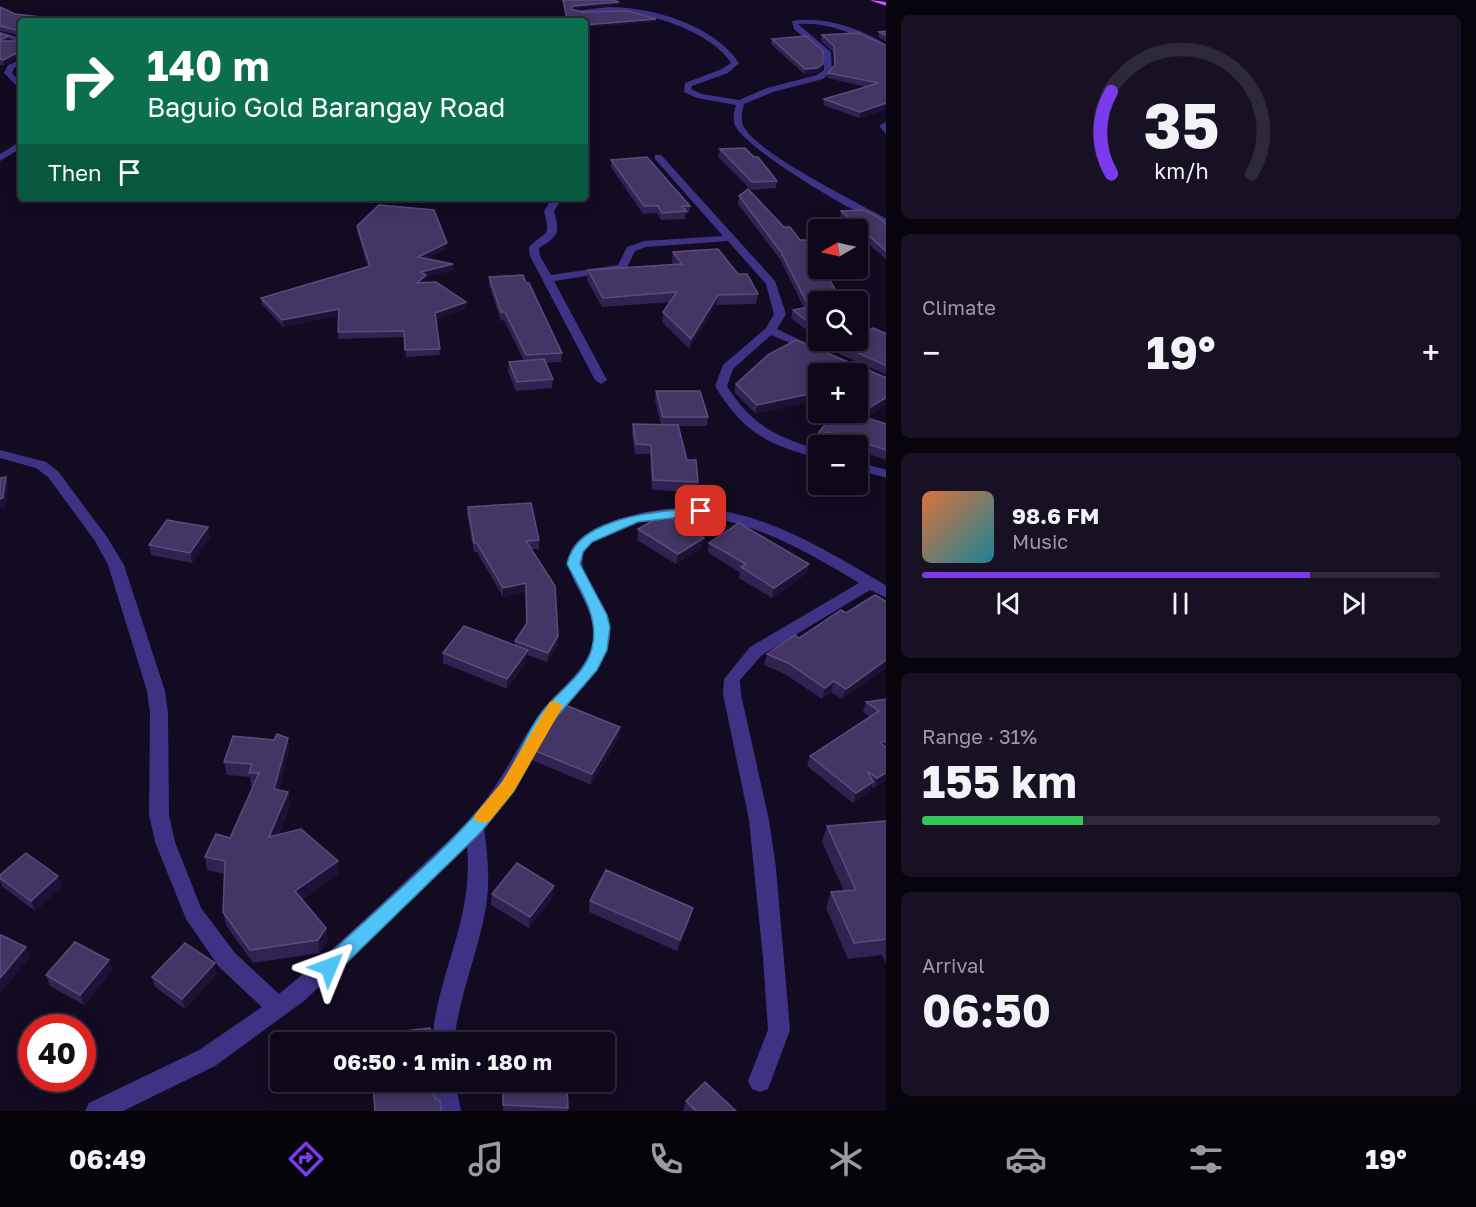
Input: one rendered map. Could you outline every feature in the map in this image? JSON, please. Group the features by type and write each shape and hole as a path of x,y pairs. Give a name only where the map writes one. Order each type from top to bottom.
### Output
{"main road":[{"path":"873,0 886,4"}],"street":[{"path":"576,11 638,12 714,40 732,54 735,63 725,71 688,84 687,90 700,96 740,103 770,90 820,77 828,71 828,54 796,28 794,22 813,22 854,31 886,48"},
{"path":"0,34 18,39"},
{"path":"18,64 11,67 8,73 18,85"},
{"path":"740,103 737,114 740,128 762,148 821,186 886,223"},
{"path":"886,123 883,126 886,133"},
{"path":"0,158 18,146"},
{"path":"658,157 771,283 780,314 770,330 728,368 721,386 735,412 748,424 760,432 808,450"},
{"path":"555,201 549,211 554,229 552,235 534,247 535,256 601,380"},
{"path":"548,279 622,268 631,249 644,244 733,238"},
{"path":"770,330 821,353"},
{"path":"0,454 41,465 53,474 69,493 116,565 156,691 159,713 159,815 165,842 193,913 227,960 279,1008"},
{"path":"868,469 886,474"},
{"path":"97,1111 207,1058 279,1008 329,967 474,827 508,787 547,717 589,670 600,650 603,627 600,615 573,564 576,551 588,539 636,518 672,513 722,513 771,532 886,593"},
{"path":"760,1081 778,1029 773,948 766,868 732,694 732,679 756,651 870,583"},
{"path":"445,1032 451,992 473,919 479,880 474,827"},
{"path":"446,1092 449,1111"}],"building":[{"path":"563,0 614,0 619,2 573,6 571,9 582,12 628,11 656,19 588,25 588,18 567,18"},
{"path":"0,7 15,14 49,18 18,18 18,30 0,26"},
{"path":"0,33 9,36 0,40"},
{"path":"858,33 886,46 886,103 860,112 824,99 879,83 828,73 835,65 834,46 822,35"},
{"path":"806,36 823,51 823,64 817,68 805,69 772,39"},
{"path":"0,41 18,41 18,52 3,60 0,59"},
{"path":"745,148 754,157 758,157 777,181 752,182 720,149"},
{"path":"647,157 690,206 682,206 686,211 662,213 658,206 644,206 611,160"},
{"path":"748,189 784,227 790,227 800,240 808,240 808,279 829,279 836,291 808,291 808,305 781,252 739,196"},
{"path":"379,205 434,210 447,243 418,257 453,264 421,272 426,275 417,283 436,282 466,302 435,313 440,349 405,350 404,331 338,332 339,309 282,320 261,298 370,266 357,226"},
{"path":"864,210 886,224 886,251 868,235 868,219 850,219 841,211"},
{"path":"718,249 738,274 747,274 758,294 718,295 691,339 663,312 677,292 603,298 588,270 682,264 673,252"},
{"path":"523,275 562,353 526,355 505,312 501,312 489,277"},
{"path":"808,307 808,322 793,310"},
{"path":"873,328 886,334 886,366 854,351 868,351 868,331"},
{"path":"796,340 808,345 808,351 822,351 851,363 808,363 808,394 757,405 736,384 769,354"},
{"path":"544,359 553,379 517,382 509,362"},
{"path":"868,370 886,378 886,398 868,408"},
{"path":"656,391 700,391 708,417 663,417"},
{"path":"868,418 886,424 886,450 868,444 868,435 838,435 828,432 817,435 826,423 868,423"},
{"path":"633,424 678,425 687,460 696,460 698,482 653,480 651,445 636,444"},
{"path":"6,477 3,498 0,499 0,478"},
{"path":"531,503 539,540 526,541 555,586 558,636 548,653 515,641 527,623 526,583 503,588 477,543 474,543 468,507"},
{"path":"664,514 704,538 678,554 638,529"},
{"path":"167,520 208,527 190,553 149,545"},
{"path":"739,523 809,564 774,588 741,567 746,564 709,543"},
{"path":"875,595 886,601 886,660 846,689 834,681 825,688 788,663 767,654 795,635 799,638 841,610 846,613"},
{"path":"464,626 528,650 507,679 443,653"},
{"path":"886,699 886,741 880,743 886,747 886,773 877,778 867,771 873,782 856,793 810,756 879,711 866,702"},
{"path":"563,704 620,727 592,774 533,750"},
{"path":"277,734 288,738 274,789 288,792 269,837 301,829 338,861 295,891 326,928 318,940 250,950 223,912 225,861 205,857 216,834 230,838 259,773 249,773 252,764 224,762 233,736 274,740"},
{"path":"886,821 886,939 854,943 831,892 856,890 827,826"},
{"path":"26,853 58,876 31,901 0,878 0,875"},
{"path":"517,863 554,886 530,917 492,894"},
{"path":"606,870 693,908 680,940 590,901"},
{"path":"0,936 26,947 0,978"},
{"path":"75,942 109,960 80,995 46,975"},
{"path":"185,943 215,963 182,999 152,977"},
{"path":"430,1028 432,1032 396,1032"},
{"path":"705,1082 736,1111 696,1111 686,1101"},
{"path":"374,1092 434,1092 435,1099 440,1101 441,1111 375,1111"},
{"path":"503,1092 567,1092 568,1108 503,1105"}],"slow traffic":[{"path":"483,817 508,787 555,706"}],"route":[{"path":"329,967 474,827 508,787 547,717 589,670 600,650 603,627 600,615 573,564 576,551 588,539 636,518 701,511"}]}
